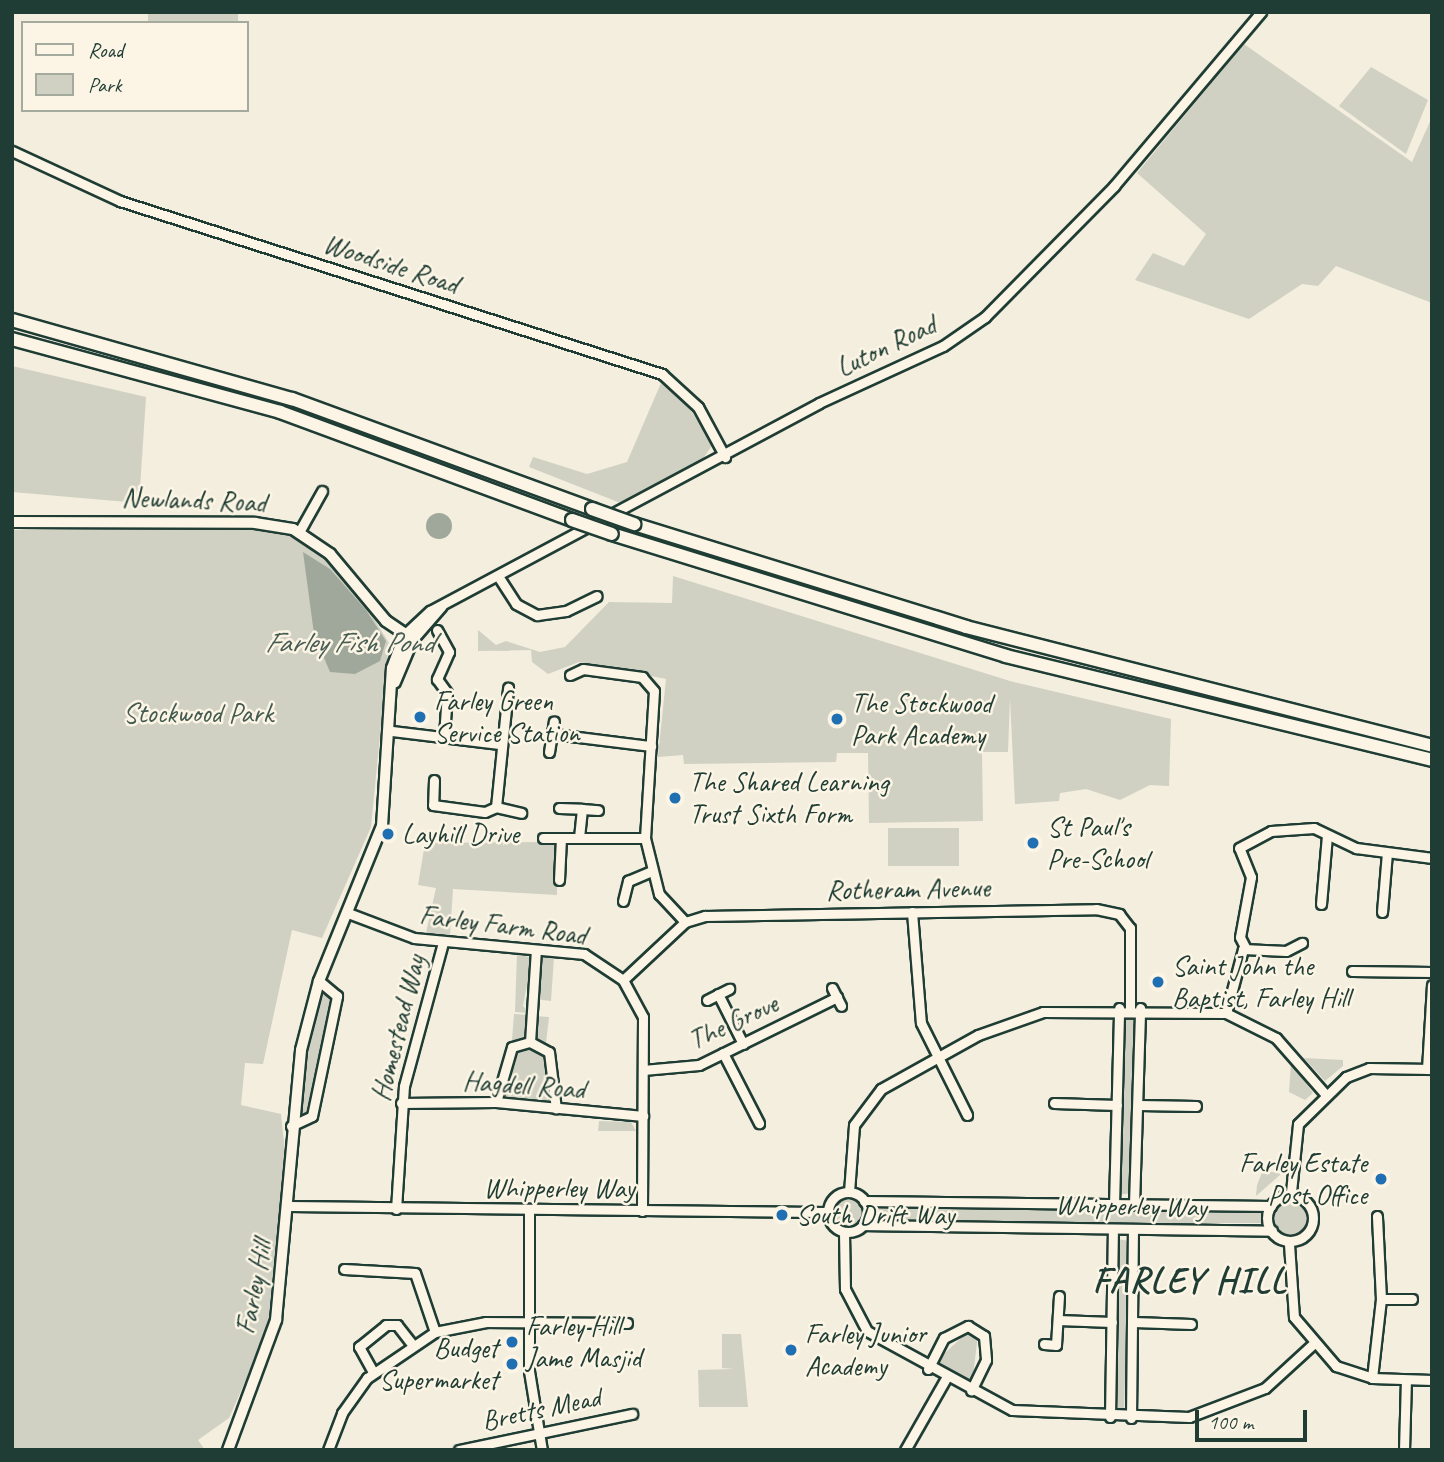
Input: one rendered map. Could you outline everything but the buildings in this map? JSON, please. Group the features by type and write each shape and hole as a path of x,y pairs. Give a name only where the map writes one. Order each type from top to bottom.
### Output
{"highway":[{"path":"12,320 292,399 634,524 966,627 1432,746"},
{"path":"12,339 280,412 612,534 1006,656 1432,760"}],"main road":[{"name":"Newlands Road","path":"12,522 255,523 299,532 343,566 386,621 409,637"},
{"path":"386,621 395,654"},
{"name":"Farley Hill","path":"228,1450 276,1320 289,1206 291,1126 319,981 383,827 392,731 395,654 409,637"},
{"name":"Farley Hill","path":"395,681 409,637"}],"street":[{"name":"Luton Road","path":"409,637 442,606 725,457 819,403 943,346 985,317 1114,186 1261,12"},
{"name":"Woodside Road","path":"12,151 120,201 662,374 698,407 725,457"},
{"path":"299,532 322,491"},
{"path":"498,576 516,604 537,615 557,614 597,596"},
{"path":"437,630 449,652 437,679 446,693 444,736"},
{"path":"570,675 583,669 647,680 656,696 645,838 652,871 665,904 684,922 623,980"},
{"path":"496,807 499,744 508,688"},
{"path":"549,752 554,721"},
{"path":"392,731 499,744"},
{"path":"554,734 651,746"},
{"path":"434,780 433,810 485,812 496,807 522,813"},
{"path":"559,808 598,810"},
{"path":"579,838 582,809"},
{"path":"1226,1013 1245,947 1240,937 1251,877 1239,848 1297,827 1387,853 1432,858"},
{"path":"1321,904 1327,835"},
{"path":"543,838 645,838"},
{"path":"559,880 561,838"},
{"path":"1382,912 1387,853"},
{"path":"623,901 628,881 652,871"},
{"path":"912,912 915,993 937,1057 967,1115"},
{"name":"Rotheram Avenue","path":"684,922 705,916 912,912 1119,914 1130,928 1135,1008"},
{"name":"Farley Farm Road","path":"348,913 398,934 443,942 592,957 623,980 643,1017 642,1211"},
{"name":"Homestead Way","path":"396,1209 401,1103 443,942"},
{"path":"1245,947 1286,951 1303,943"},
{"path":"530,1042 536,950"},
{"path":"1352,971 1432,972"},
{"path":"291,1126 312,1116 337,996 319,981"},
{"path":"1291,1192 1295,1132 1326,1095 1362,1069 1429,1069 1432,985"},
{"path":"707,1000 729,989"},
{"path":"718,994 743,1044"},
{"name":"The Grove","path":"643,1070 691,1067 723,1054 837,997"},
{"path":"1114,1205 1119,1008"},
{"path":"849,1192 850,1139 861,1112 890,1082 1020,1017 1119,1008 1226,1013 1276,1038 1326,1095"},
{"path":"1134,1205 1139,1105 1135,1008"},
{"path":"496,1102 512,1047 530,1042 549,1052 556,1109"},
{"path":"723,1054 759,1123"},
{"name":"Hagdell Road","path":"401,1103 496,1102 643,1116"},
{"path":"1054,1103 1117,1105"},
{"path":"1139,1105 1196,1106"},
{"path":"844,1232 863,1225 864,1201 849,1192 837,1195 827,1212 844,1232 845,1289 853,1312 867,1331 928,1369 1012,1410 1130,1418 1189,1417 1233,1405 1265,1388 1313,1344"},
{"path":"1290,1244 1272,1231 1271,1206 1291,1192"},
{"path":"1290,1244 1304,1237 1310,1216 1306,1203 1291,1192"},
{"name":"Whipperley Way","path":"864,1201 1271,1206"},
{"name":"Whipperley Way","path":"289,1206 827,1212"},
{"path":"529,1210 528,1323 537,1432 542,1450"},
{"path":"1372,1378 1381,1298 1377,1216"},
{"name":"Whipperley Way","path":"863,1225 1272,1231"},
{"path":"1110,1417 1113,1229"},
{"path":"1130,1418 1134,1322 1133,1229"},
{"path":"1290,1244 1294,1317 1313,1344 1336,1366 1372,1378 1432,1380"},
{"path":"344,1269 415,1273 435,1332"},
{"path":"1044,1345 1056,1345 1059,1296"},
{"path":"1381,1298 1412,1299"},
{"path":"1058,1321 1112,1322"},
{"path":"1134,1322 1191,1324"},
{"path":"328,1450 342,1413 373,1372 411,1343 435,1332 528,1323 627,1323"},
{"path":"373,1372 359,1347 378,1331 394,1324 411,1343"},
{"path":"928,1369 944,1338 968,1326 984,1336 986,1360 971,1391"},
{"path":"905,1450 946,1378"},
{"path":"1404,1450 1406,1380"},
{"name":"Bretts Mead","path":"459,1450 632,1414"}],"green space":[{"path":"148,12 238,12 238,21 148,21"},
{"path":"1244,44 1412,162 1432,117 1432,303 1336,266 1318,286 1302,284 1249,319 1135,280 1153,253 1184,266 1206,234 1137,173"},
{"path":"1371,67 1428,100 1406,154 1339,106"},
{"path":"12,366 146,397 139,503 12,492"},
{"path":"661,383 683,399 713,444 700,463 623,504 529,467 533,457 587,474 627,462"},
{"name":"Stockwood Park","path":"211,526 295,533 347,575 389,643 371,827 322,938 292,930 263,1064 245,1063 241,1105 281,1114 288,1181 273,1319 229,1418 198,1440 205,1450 12,1450 12,530"},
{"path":"673,576 1010,681 1171,719 1169,786 1150,785 1120,800 1086,789 1060,793 1059,801 1015,804 1010,698 1008,752 982,752 983,821 869,823 868,753 837,753 836,762 684,764 683,755 658,757 666,679 579,662 548,674 532,662 531,650 478,651 478,630 496,645 506,641 540,652 565,647 609,602 672,603"},
{"path":"888,828 959,828 959,866 888,866"},
{"path":"557,842 557,895 453,889 450,935 426,933 436,888 418,885 425,843"},
{"path":"517,954 532,958 523,1006 530,1013 515,1012"},
{"path":"543,955 554,957 551,1001 535,999"},
{"path":"326,988 333,997 311,1113 297,1119 310,1031"},
{"path":"514,1014 529,1015 523,1040 512,1040"},
{"path":"534,1016 549,1017 546,1043 533,1038"},
{"path":"1128,1016 1134,1021 1131,1193 1118,1195 1123,1018"},
{"path":"541,1046 552,1102 501,1097 516,1047"},
{"path":"1304,1058 1343,1060 1343,1066 1325,1081"},
{"path":"1291,1063 1313,1093 1305,1100 1289,1092"},
{"path":"599,1121 631,1122 636,1131 598,1131"},
{"path":"1263,1170 1281,1174 1256,1196 1257,1185"},
{"path":"847,1197 859,1202 864,1214 859,1226 847,1231 835,1226 830,1214 835,1202"},
{"path":"1290,1199 1304,1204 1309,1218 1304,1232 1290,1237 1276,1232 1271,1218 1276,1204"},
{"path":"873,1205 1267,1205 1267,1223 873,1223"},
{"path":"1117,1239 1129,1241 1124,1410 1114,1410"},
{"path":"970,1330 978,1334 972,1384 933,1364"},
{"path":"722,1334 741,1334 748,1407 699,1407 698,1370 734,1369 722,1368"}],"water":[{"path":"439,513 448,517 452,526 448,535 439,539 430,535 426,526 430,517"},
{"name":"Farley Fish Pond","path":"303,552 330,569 366,610 386,641 380,661 355,674 330,672 314,634"}],"place":[{"name":"Farley Green Service Station","path":"420,717"},
{"name":"The Stockwood Park Academy","path":"837,719"},
{"name":"The Shared Learning Trust Sixth Form","path":"675,798"},
{"name":"Layhill Drive","path":"388,834"},
{"name":"St Paul's Pre-School","path":"1033,843"},
{"name":"Saint John the Baptist, Farley Hill","path":"1158,982"},
{"name":"Farley Estate Post Office","path":"1381,1179"},
{"name":"South Drift Way","path":"782,1215"},
{"name":"Farley Hill Jame Masjid","path":"512,1342"},
{"name":"Farley Junior Academy","path":"791,1350"},
{"name":"Budget Supermarket","path":"512,1364"}],"district":[{"name":"FARLEY HILL","path":"1190,1281"}]}
